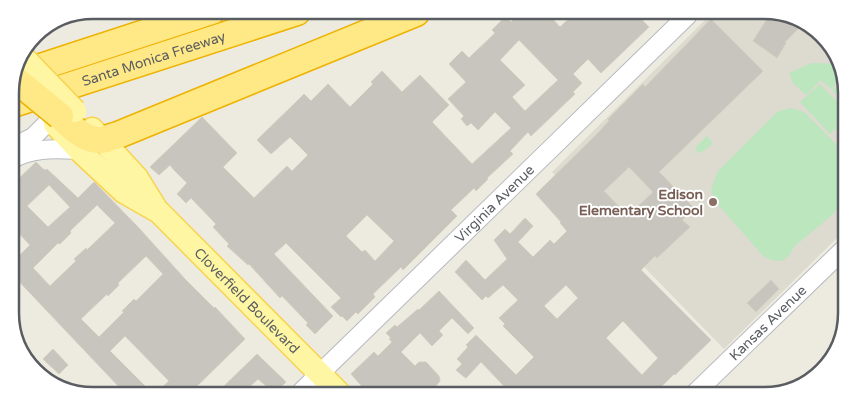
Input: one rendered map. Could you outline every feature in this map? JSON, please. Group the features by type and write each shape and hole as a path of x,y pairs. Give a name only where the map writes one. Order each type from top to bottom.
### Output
{"highway":[{"name":"Santa Monica Freeway","path":"21,72 187,19"},
{"name":"Santa Monica Freeway","path":"19,102 275,19"},
{"path":"90,145 401,19"},
{"path":"21,76 80,133 94,139 90,145"}],"main road":[{"name":"Cloverfield Boulevard","path":"90,145 137,178 157,210 333,387"}],"street":[{"name":"Virginia Avenue","path":"306,387 678,19"},
{"path":"19,144 33,137 62,116"},
{"path":"19,157 32,152 90,145"},
{"name":"Kansas Avenue","path":"701,387 838,255"}],"shaded area":[{"name":"Edison Elementary School","path":"706,19 765,19 793,24 817,40 833,64 838,83 838,237 724,349 552,172"}],"green space":[{"path":"812,63 833,64 838,82 831,89 821,80 806,95 793,83 789,73"},
{"path":"820,84 838,103 838,127 830,134 800,102"},
{"path":"838,84 838,96 832,90"},
{"path":"791,108 804,112 838,146 838,206 832,215 795,246 786,259 780,261 771,260 763,256 714,200 711,189 718,171 777,112"},
{"path":"707,136 713,144 700,153 697,152 696,147"}],"building":[{"path":"503,19 508,19 511,22 514,19 553,19 560,27 569,19 641,19 649,27 601,73 588,59 573,74 582,83 573,92 575,94 531,136 528,132 510,151 513,154 476,191 474,188 451,210 457,216 403,270 401,267 373,294 375,297 358,314 356,312 347,321 331,307 341,298 286,243 274,254 333,316 315,334 306,325 308,323 282,296 280,298 249,264 227,246 229,244 213,227 216,224 191,198 186,203 177,194 187,183 170,165 159,175 150,167 202,117 237,153 223,167 254,198 287,166 292,171 308,155 290,137 271,154 257,140 304,94 311,101 328,84 350,107 373,84 371,82 382,71 402,92 420,75 449,105 432,122 472,164 511,128 495,112 478,130 471,123 467,126 461,119 464,116 448,99 466,82 449,64 462,51 469,58 495,33 492,30","holes":["519,40 558,80 525,111 512,97 525,85 500,60","367,215 394,241 375,261 365,250 362,252 346,236"]},
{"path":"711,19 763,71 659,172 694,208 682,220 690,227 657,258 655,256 641,270 711,340 661,387 503,387 481,362 466,378 456,370 462,364 457,359 468,347 466,345 476,335 516,375 534,357 503,326 505,324 499,318 518,300 503,285 488,298 486,296 482,300 455,272 466,260 485,280 507,259 494,240 505,229 510,234 525,218 533,226 518,242 533,257 550,240 554,244 567,231 536,194 597,134 609,121 608,119 643,84 645,87","holes":["629,167 653,192 628,216 604,191","566,285 578,298 557,319 544,306","623,321 658,358 642,375 606,338"]},
{"path":"767,19 779,20 799,28 785,42 777,58 753,41"},
{"path":"36,162 43,169 47,169 78,198 94,182 185,279 245,339 196,387 162,387 169,381 125,336 110,351 146,387 119,387 19,281 19,256 30,245 19,233 19,178","holes":["49,185 70,207 48,227 27,206","97,205 115,223 87,250 86,248 74,259 76,261 50,286 33,268 58,243 60,244 71,233 70,231","146,256 163,274 136,301 134,299 99,337 81,319 107,294 108,296 119,285 118,283"]},
{"path":"771,280 779,289 756,312 747,303"},
{"path":"439,291 474,328 468,334 452,318 439,331 443,335 432,346 420,333 401,352 415,366 419,362 426,362 439,376 440,381 435,387 363,387 351,374 374,352 378,356 392,342 386,333 419,310"},
{"path":"53,349 68,365 59,374 43,359"},
{"path":"257,354 286,382 281,387 267,387 258,379 249,387 223,387"},
{"path":"32,355 48,372 40,366"}],"place":[{"name":"Edison Elementary School","path":"713,202"}]}
